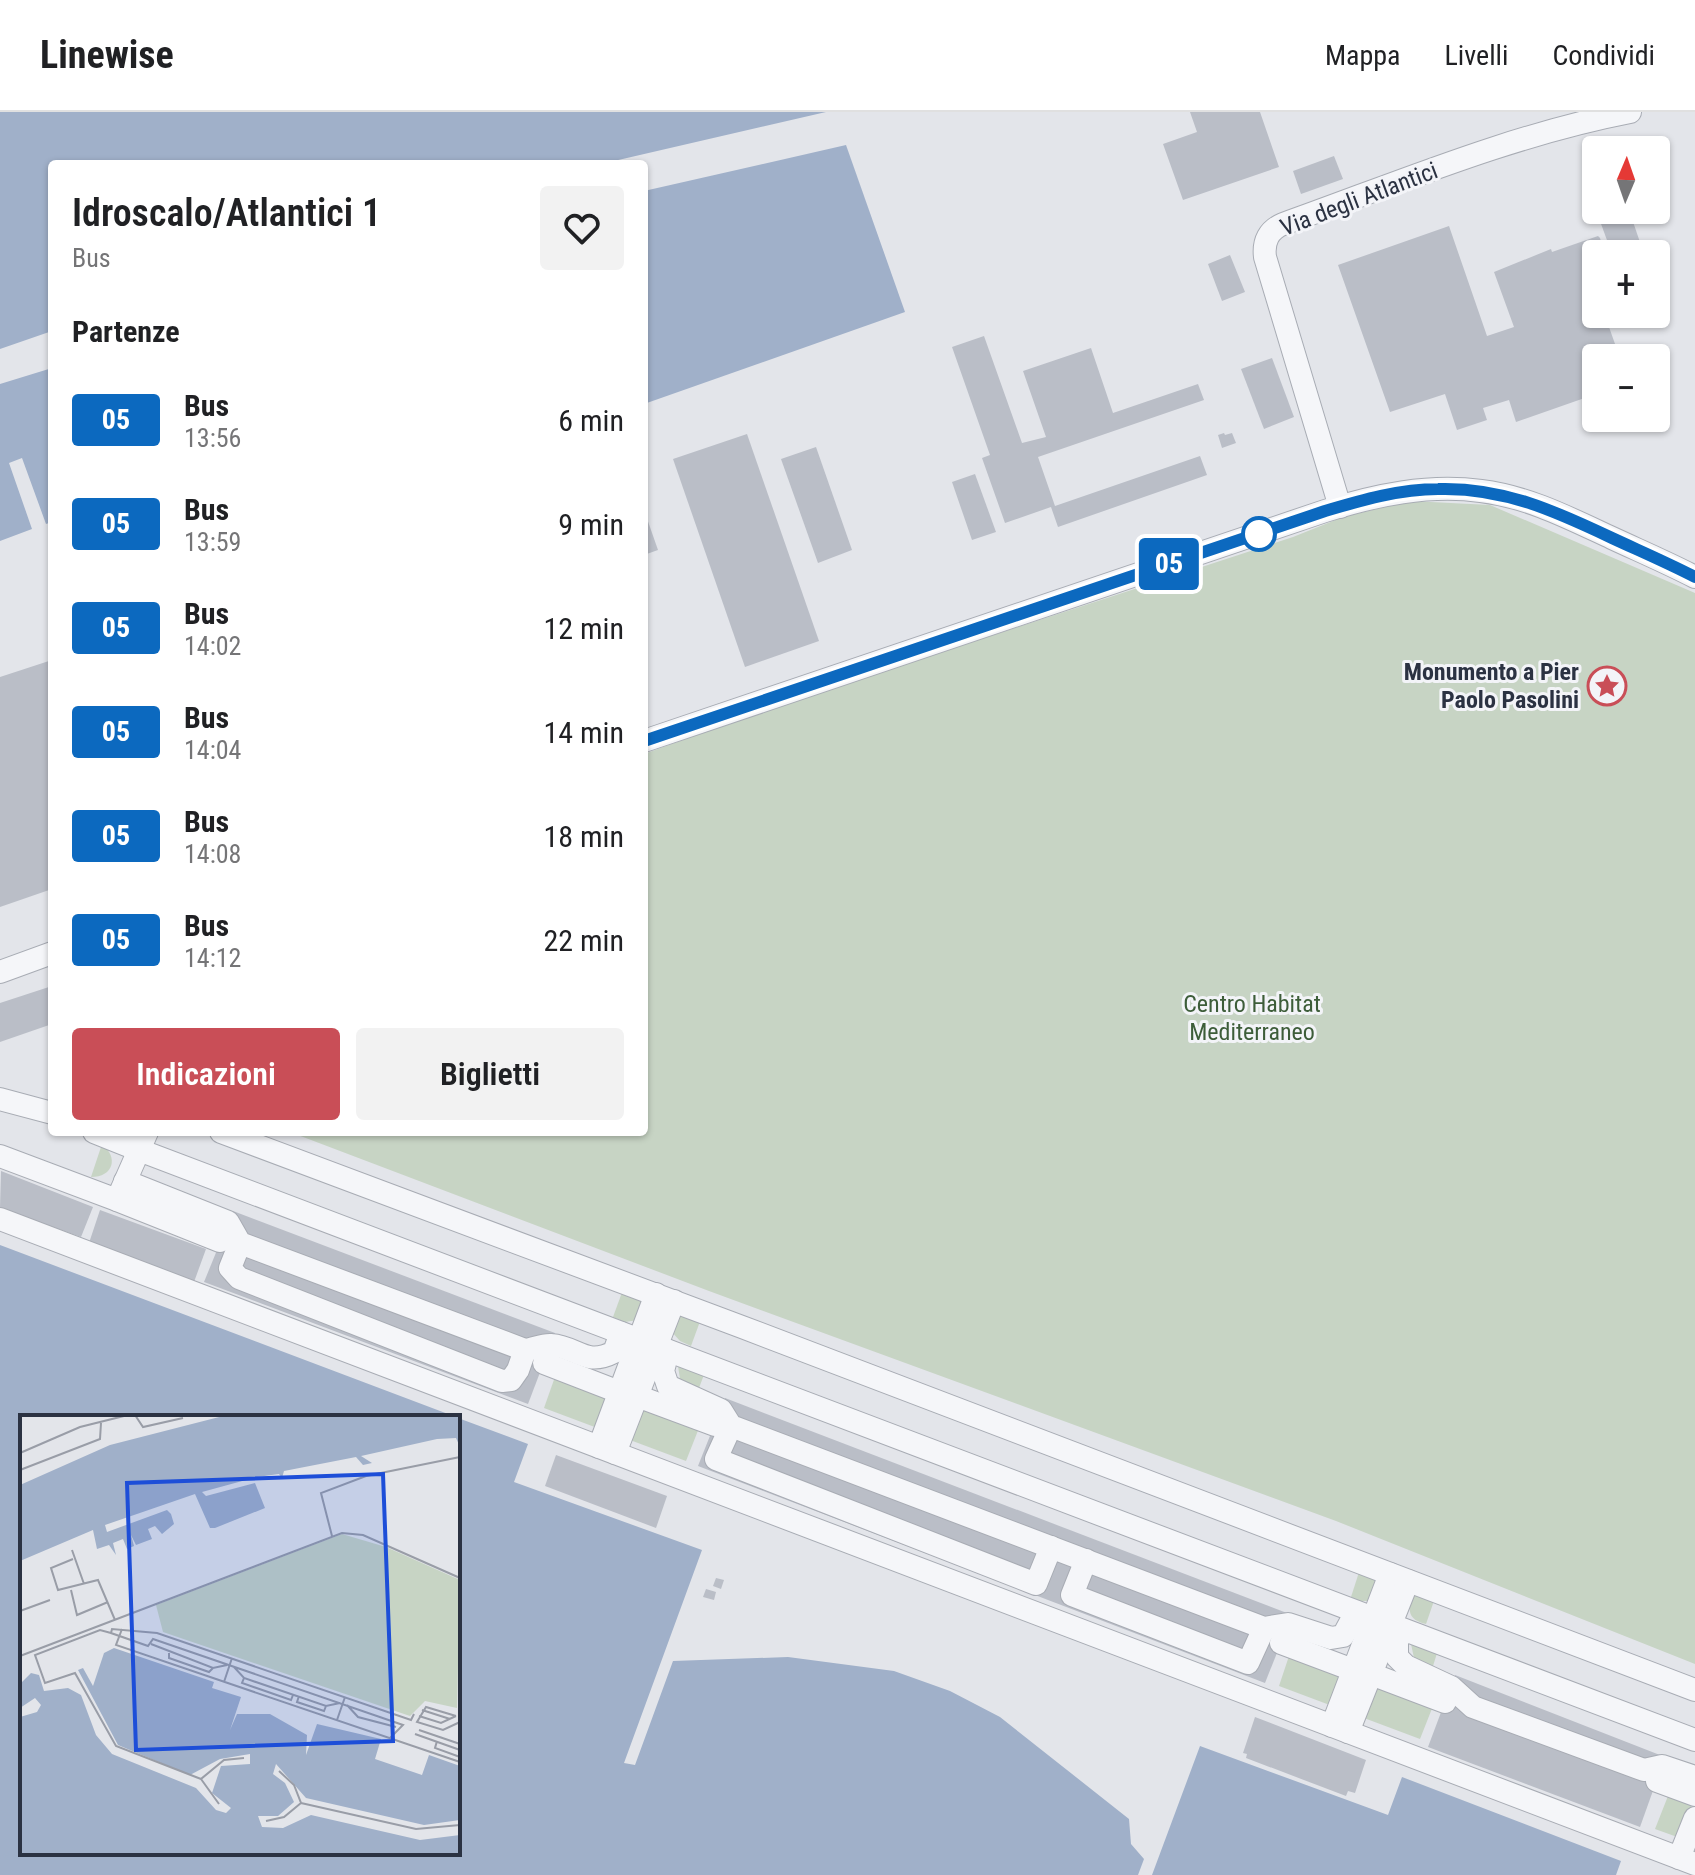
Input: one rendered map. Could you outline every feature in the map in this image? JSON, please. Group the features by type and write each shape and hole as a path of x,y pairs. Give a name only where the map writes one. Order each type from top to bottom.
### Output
{"street":[{"name":"Via degli Atlantici","path":"1340,507 1265,257 1269,234 1283,224 1514,141 1630,112"},
{"path":"648,740 1340,507 1421,490 1459,489 1500,494 1560,513 1695,577"},
{"path":"0,972 48,954"},
{"path":"0,1099 48,1113"},
{"path":"116,1136 143,1141 646,1343 1695,1740"},
{"path":"232,1136 1695,1690"},
{"path":"121,1190 143,1141"},
{"path":"0,1156 121,1190 230,1242 628,1394 1086,1560 1362,1672 1445,1702"},
{"path":"0,1219 1687,1861 1695,1818"},
{"path":"230,1242 230,1268 239,1278 502,1381 511,1380 518,1370 551,1345 591,1359 646,1343"},
{"path":"607,1450 665,1298"},
{"path":"646,1343 668,1386 721,1410 723,1426 716,1459 1036,1584 1051,1547"},
{"path":"1086,1560 1072,1595 1248,1663 1273,1635 1288,1624 1331,1638 1380,1621"},
{"path":"1340,1729 1399,1577"},
{"path":"1380,1621 1397,1642 1397,1657 1406,1666 1451,1687 1473,1707 1644,1770 1662,1766 1695,1777"},
{"path":"1657,1781 1695,1795"}],"green space":[{"name":"Centro Habitat Mediterraneo","path":"1411,501 1490,505 1695,593 1695,1664 1336,1521 709,1291 301,1136 648,1136 648,753 777,706 1293,537 1343,517"},
{"path":"102,1144 111,1155 111,1166 104,1174 91,1177"},
{"path":"624,1287 643,1297 638,1320 625,1322 613,1317"},
{"path":"678,1314 702,1316 691,1346 680,1341 671,1331"},
{"path":"678,1366 705,1372 699,1388 680,1379"},
{"path":"556,1374 614,1396 600,1429 544,1408"},
{"path":"641,1407 699,1428 686,1461 630,1440"},
{"path":"1361,1566 1378,1579 1369,1601 1351,1597"},
{"path":"1413,1595 1436,1595 1426,1624 1410,1614"},
{"path":"1411,1644 1438,1650 1433,1666 1414,1658"},
{"path":"1290,1653 1348,1674 1335,1707 1279,1686"},
{"path":"1375,1685 1433,1706 1420,1739 1364,1718"},
{"path":"1668,1796 1692,1805 1680,1838 1655,1829"}],"water":[{"path":"0,112 826,112 618,160 48,160 48,332 0,349"},
{"path":"846,145 905,312 648,403 648,190"},
{"path":"48,369 48,523 22,458 9,463 32,529 0,541 0,384"},
{"path":"0,1245 451,1415 20,1415 20,1855 460,1855 460,1419 528,1444 514,1482 702,1550 624,1763 635,1765 673,1661 788,1657 894,1671 950,1691 1000,1717 1129,1819 1131,1844 1144,1859 1138,1875 0,1875"},
{"path":"1200,1746 1388,1815 1402,1777 1621,1861 1616,1875 1152,1875"}],"building":[{"path":"1190,112 1260,112 1279,167 1183,200 1163,144 1197,132"},
{"path":"1334,156 1343,179 1301,194 1293,171"},
{"path":"1601,224 1634,224 1639,240 1607,240"},
{"path":"1449,226 1487,336 1514,327 1494,272 1551,249 1552,252 1582,242 1582,328 1609,328 1615,344 1582,344 1582,399 1516,422 1509,400 1483,408 1487,420 1457,430 1445,394 1390,412 1338,265"},
{"path":"1230,255 1245,292 1222,301 1208,264"},
{"path":"984,336 1022,443 1046,437 1023,371 1091,348 1113,413 1198,384 1204,400 1038,457 1055,506 1200,456 1207,475 1058,527 1051,507 1005,523 982,458 990,455 952,347"},
{"path":"1272,358 1294,417 1264,429 1241,369"},
{"path":"1232,433 1236,443 1222,448 1218,435"},
{"path":"747,434 819,641 745,667 673,459"},
{"path":"816,447 852,550 818,563 781,459"},
{"path":"975,474 996,532 972,540 952,482"},
{"path":"648,521 658,550 648,554"},
{"path":"48,661 48,890 0,907 0,677"},
{"path":"48,987 48,1025 0,1042 0,1003"},
{"path":"1,1171 93,1207 81,1237 0,1208"},
{"path":"100,1210 206,1249 194,1282 89,1243"},
{"path":"233,1211 555,1333 528,1404 204,1282"},
{"path":"725,1398 1292,1615 1265,1683 698,1466"},
{"path":"556,1455 667,1496 656,1528 545,1486"},
{"path":"716,1578 724,1580 721,1589 713,1586"},
{"path":"706,1589 716,1592 714,1600 703,1597"},
{"path":"1455,1675 1665,1757 1640,1827 1428,1747"},
{"path":"1255,1717 1366,1760 1355,1793 1348,1791 1346,1796 1246,1758 1247,1754 1243,1753"}],"bus line":[{"name":"05","path":"648,740 1325,511 1398,493 1429,489 1480,490 1523,499 1560,513 1695,577"}],"place":[{"name":"Monumento a Pier Paolo Pasolini","path":"1607,686"}]}
